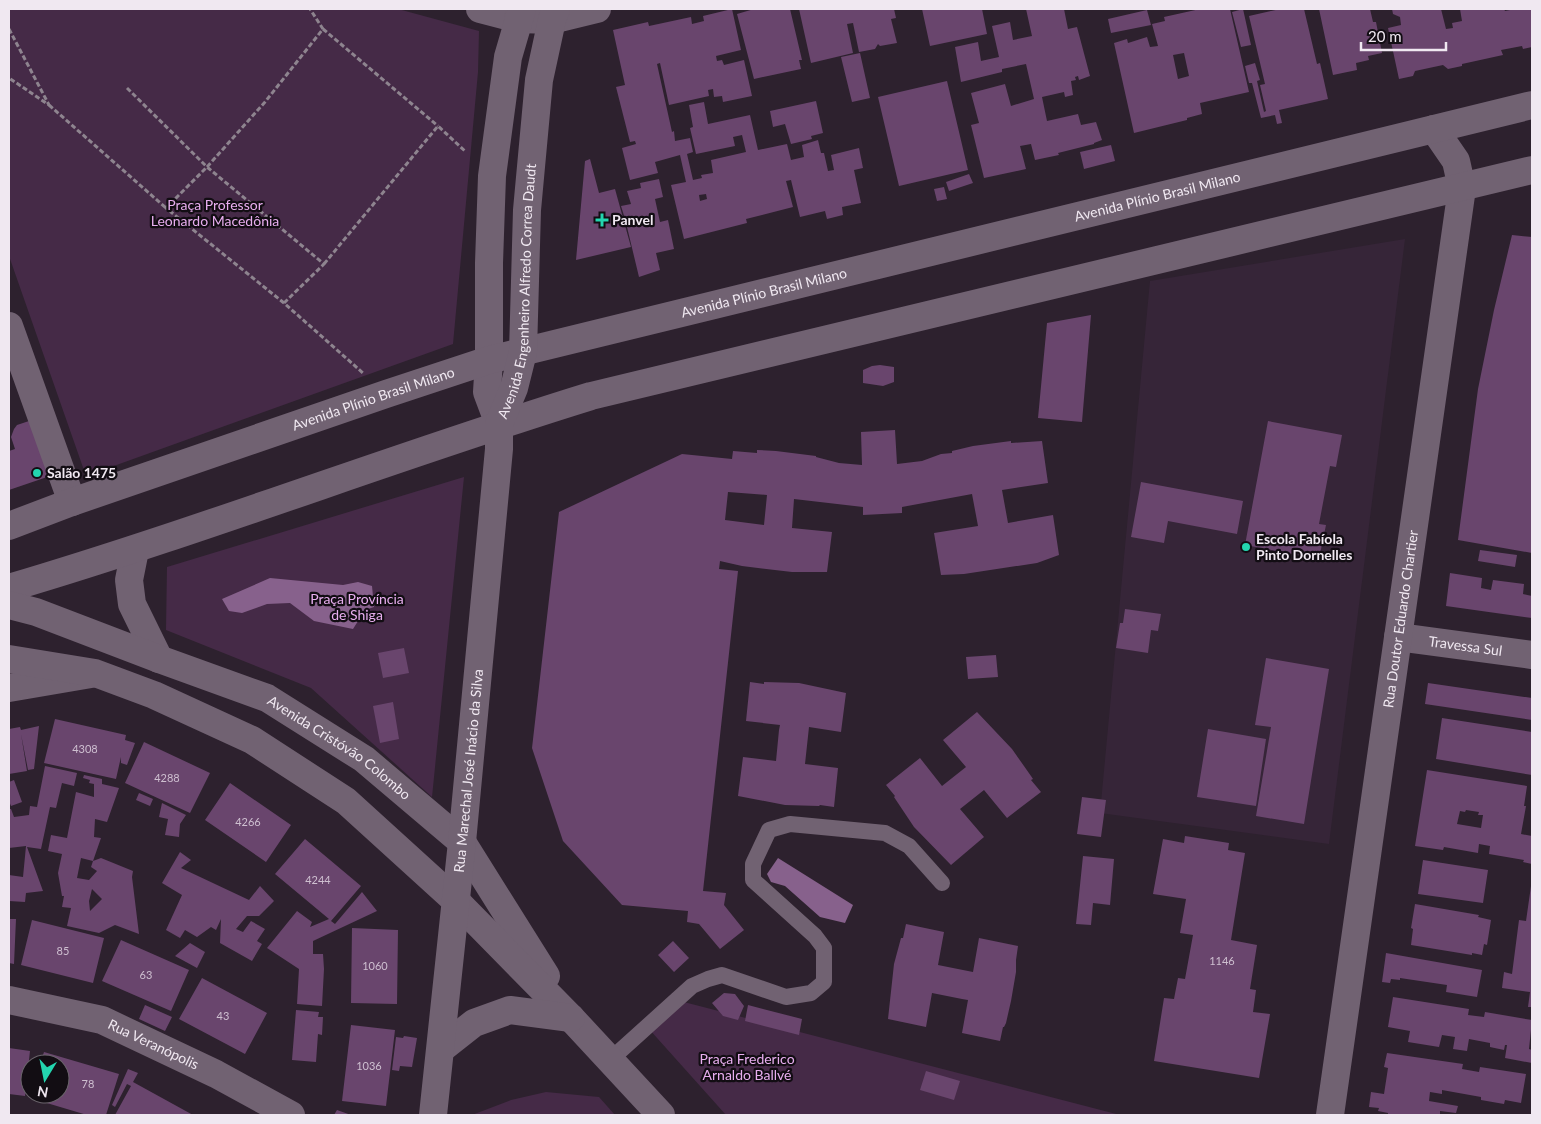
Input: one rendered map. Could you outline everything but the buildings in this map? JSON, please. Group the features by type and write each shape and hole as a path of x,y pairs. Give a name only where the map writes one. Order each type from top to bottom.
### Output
{"main road":[{"path":"480,9 520,14 554,14 597,9"},
{"name":"Avenida Engenheiro Alfredo Correa Daudt","path":"499,424 487,392 492,176 508,57 520,14"},
{"name":"Avenida Engenheiro Alfredo Correa Daudt","path":"499,424 514,388 523,352 527,210 539,80 554,14"},
{"name":"Avenida Plínio Brasil Milano","path":"9,526 72,502 489,360 1532,105"},
{"name":"Rua Doutor Eduardo Chartier","path":"1330,1115 1462,188 1456,161 1434,129"},
{"path":"9,588 135,550 499,424 601,394 1532,170"},
{"path":"9,326 72,502"},
{"name":"Rua Marechal José Inácio da Silva","path":"433,1115 462,842 499,449 499,424"},
{"path":"135,550 129,580 132,604 159,659"},
{"name":"Avenida Cristóvão Colombo","path":"9,605 36,612 267,698 364,759 462,842 572,1018"},
{"name":"Travessa Sul","path":"1398,637 1532,655"},
{"name":"Avenida Cristóvão Colombo","path":"9,659 95,673 154,695 252,740 346,801 456,901 572,1018 661,1115"},
{"path":"9,688 95,673"},
{"name":"Rua Veranópolis","path":"9,1000 102,1020 216,1074 290,1115"},
{"path":"441,1049 474,1024 510,1010 572,1018"}],"lane":[{"path":"610,1060 692,986 708,979 722,975 786,997 811,993 824,982 824,948 816,936 753,880 753,864 769,830 790,824 885,833 909,846 942,883"}],"path":[{"path":"310,9 323,29 438,126 492,176"},
{"path":"166,208 207,167 265,102 323,29"},
{"path":"9,30 49,105"},
{"path":"9,78 49,105 166,208 284,303 386,394"},
{"path":"127,88 207,167 324,264"},
{"path":"284,303 324,264 438,126"}],"shaded area":[{"name":"Escola Fabíola Pinto Dornelles","path":"1405,239 1329,844 1100,813 1150,281"},
{"path":"270,578 343,585 358,582 372,586 374,607 365,610 353,629 314,621 290,603 267,604 242,613 229,611 222,599"},
{"path":"778,858 853,905 845,923 820,917 785,886 771,882 767,874"}],"green space":[{"name":"Praça Professor Leonardo Macedônia","path":"9,9 398,9 479,31 478,72 453,344 86,476 9,256"},
{"name":"Praça Província de Shiga","path":"464,477 432,797 311,688 166,630 167,567"},
{"name":"Praça Frederico Arnaldo Ballvé","path":"680,1001 1120,1115 726,1115 649,1029"},
{"path":"546,1092 599,1097 615,1115 472,1115 511,1100"}],"place":[{"name":"Panvel","path":"602,220"},
{"name":"Salão 1475","path":"37,473"},
{"name":"Escola Fabíola Pinto Dornelles","path":"1246,547"}]}
